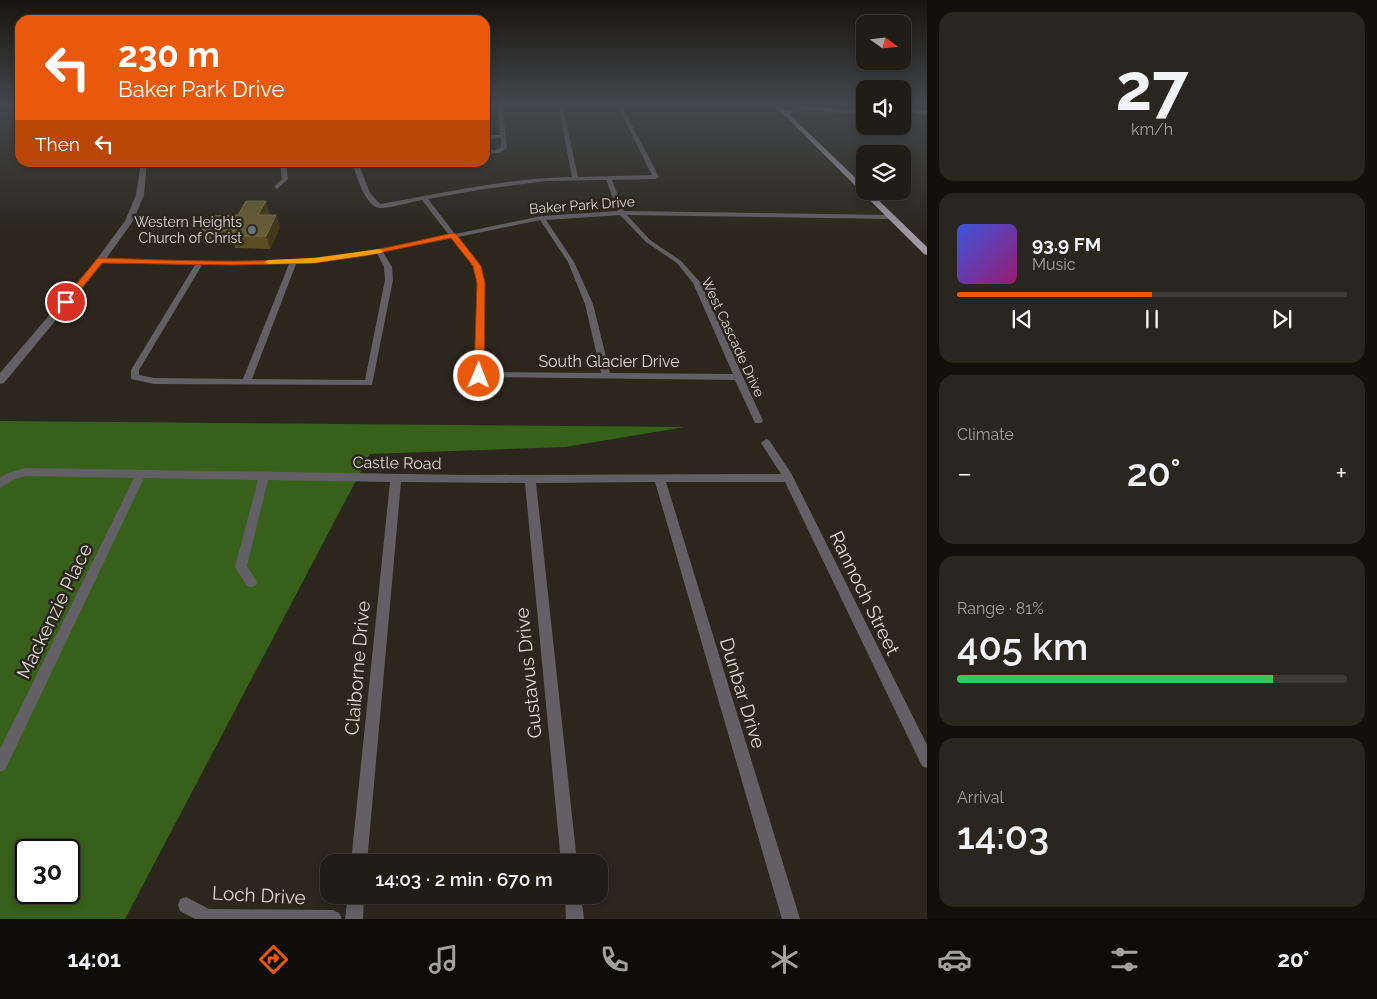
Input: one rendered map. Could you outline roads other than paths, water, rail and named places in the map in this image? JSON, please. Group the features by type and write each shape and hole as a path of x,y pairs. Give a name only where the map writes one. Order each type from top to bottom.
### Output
{"main road":[{"path":"819,147 927,252"}],"street":[{"path":"490,152 502,151 504,147"},
{"path":"569,147 575,177"},
{"path":"357,167 366,190 375,204 379,206 522,182 575,177 656,177 640,147"},
{"path":"0,380 100,261 129,221 140,195 143,167"},
{"path":"277,187 286,179 284,167"},
{"name":"West Cascade Drive","path":"608,177 622,213 648,241 679,262 696,282 758,421"},
{"path":"424,198 453,235"},
{"name":"Baker Park Drive","path":"100,261 314,261 378,251 542,218 622,213 826,216 887,214"},
{"path":"542,218 571,262 589,304 606,375"},
{"name":"South Glacier Drive","path":"453,235 477,266 481,283 479,376 739,377"},
{"path":"200,262 135,370 134,377 154,381 369,382 389,280 388,267 378,251"},
{"path":"246,382 294,261"},
{"name":"Rannoch Street","path":"766,444 788,478 927,761"},
{"name":"Castle Road","path":"3,481 16,473 26,472 396,478 788,478"},
{"name":"Mackenzie Place","path":"0,765 141,474"},
{"path":"251,582 241,567 264,476"},
{"name":"Claiborne Drive","path":"361,854 396,478"},
{"name":"Dunbar Drive","path":"659,478 790,919"},
{"name":"Gustavus Drive","path":"530,479 568,854"},
{"path":"354,919 355,904"},
{"path":"574,904 575,919"},
{"name":"Loch Drive","path":"186,905 208,917 333,919"}],"place":[{"name":"Western Heights Church of Christ","path":"252,230"}]}
